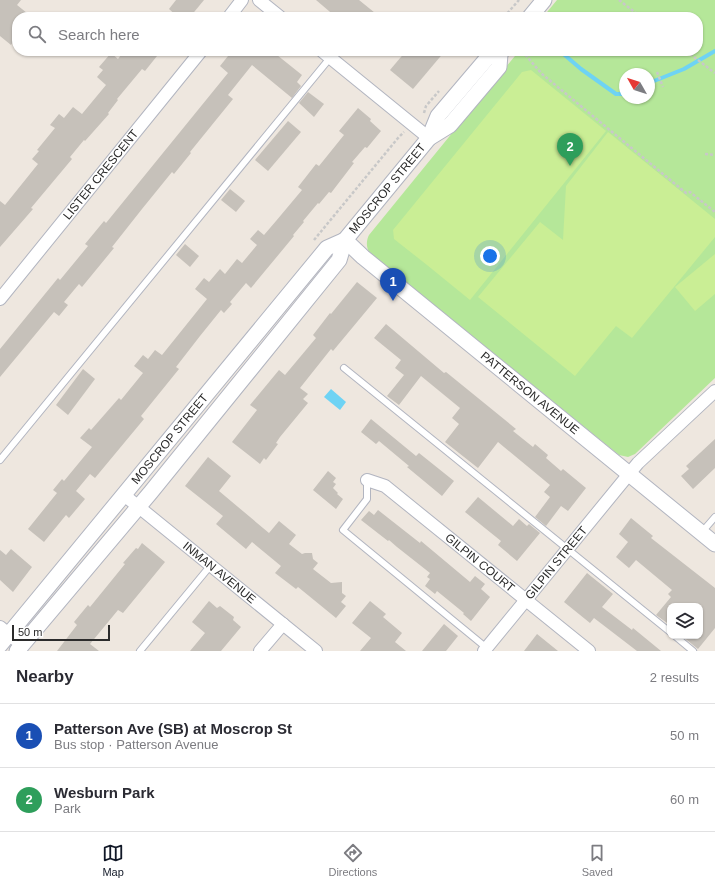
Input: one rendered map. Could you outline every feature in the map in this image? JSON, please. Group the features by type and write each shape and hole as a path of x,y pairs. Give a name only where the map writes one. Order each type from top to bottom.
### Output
{"street":[{"path":"233,12 242,0"},
{"path":"259,0 274,12"},
{"path":"534,12 544,0"},
{"name":"LISTER CRESCENT","path":"0,299 197,56"},
{"path":"328,56 429,138"},
{"name":"MOSCROP STREET","path":"20,648 138,507 339,260 346,240 429,138 438,116 489,56"},
{"name":"MOSCROP STREET","path":"3,635 124,494 327,248 346,240"},
{"name":"PATTERSON AVENUE","path":"346,240 363,257 715,544"},
{"name":"GILPIN STREET","path":"487,650 641,460 715,391"},
{"name":"GILPIN COURT","path":"368,480 385,486 589,651"},
{"name":"INMAN AVENUE","path":"124,494 138,507 316,651"},
{"path":"260,651 283,624"},
{"path":"3,635 20,648"}],"lane":[{"path":"0,460 324,56"},
{"path":"344,368 667,630"},
{"path":"368,480 367,499 343,530 487,650"},
{"path":"701,533 715,517"},
{"path":"140,651 211,565"},
{"path":"679,639 693,651"}],"path":[{"path":"508,12 519,0"},
{"path":"619,0 634,12"},
{"path":"526,56 542,74 686,193 690,192 715,212"},
{"path":"692,56 715,73"},
{"path":"657,72 663,87"},
{"path":"705,154 715,155"}],"green space":[{"path":"557,0 715,0 715,378 635,454 628,457 619,455 370,253 367,247 369,235 515,56 703,56 703,12 547,12"},
{"path":"531,70 606,131 470,300 394,239 393,230 522,72"},
{"path":"608,132 715,219 715,237 632,338 616,326 575,376 478,297 540,222 563,240 566,186"},
{"path":"715,254 715,294 695,311 675,287"}],"water":[{"path":"331,389 346,402 340,410 324,397"}],"building":[{"path":"0,0 21,0 17,5 26,12 12,12 12,44 11,45 0,36"},
{"path":"176,0 204,0 194,12 172,12 169,9"},
{"path":"316,0 359,0 374,12 330,12"},
{"path":"108,56 114,56 118,59 120,56 157,56 145,71 142,69 117,99 118,100 108,113 109,114 70,157 72,159 31,208 33,209 0,247 0,201 5,205 38,164 32,159 39,151 37,150 55,128 50,125 59,114 64,118 73,107 82,114 106,85 97,77 103,70 99,67"},
{"path":"228,56 278,56 302,75 297,82 301,86 292,98 252,65 228,95 233,99 190,152 191,153 174,174 172,172 82,287 79,284 64,302 68,305 59,316 54,312 0,377 0,349 58,278 60,280 88,246 85,244 104,221 106,223 228,73 220,66"},
{"path":"402,56 441,56 413,89 390,70"},
{"path":"308,92 324,104 314,117 299,103"},
{"path":"358,108 371,119 370,121 381,131 367,148 365,147 352,162 354,163 331,193 329,192 319,204 318,203 303,221 304,222 293,235 294,236 251,288 246,283 230,302 232,304 224,313 221,310 176,367 179,369 141,416 144,419 95,478 90,474 76,491 85,499 69,518 66,515 44,542 28,529 57,493 53,490 62,479 64,481 92,447 80,438 89,428 91,430 119,398 121,400 143,373 134,366 143,355 148,359 155,350 162,355 207,299 195,289 204,278 209,282 220,269 225,274 237,259 242,263 257,245 250,239 258,230 264,235 302,190 298,187 316,164 319,166 344,135 339,131"},
{"path":"288,121 301,132 268,171 255,160"},
{"path":"230,189 245,201 236,212 221,200"},
{"path":"185,244 199,256 190,267 176,255"},
{"path":"357,282 377,298 333,351 331,349 300,388 308,394 303,399 308,403 280,437 276,443 278,444 266,460 264,458 260,464 232,442 257,410 250,405 279,370 285,375 316,338 313,335 330,313 331,314"},
{"path":"386,324 444,373 446,372 516,429 513,431 533,447 535,444 548,455 546,458 561,471 563,469 586,488 568,511 561,506 546,526 535,517 550,497 544,492 550,485 498,442 478,468 445,442 459,424 452,418 460,408 421,376 399,405 387,396 404,375 395,368 401,360 374,338"},
{"path":"83,369 95,379 68,415 56,405"},
{"path":"371,419 416,456 419,453 454,481 442,496 379,441 376,444 361,432"},
{"path":"715,439 715,468 693,489 681,476 689,469 686,466"},
{"path":"208,457 231,476 219,491 269,533 279,521 296,535 289,544 302,554 312,553 313,559 318,563 313,569 331,583 342,582 342,593 346,596 341,602 346,606 336,618 298,587 296,589 275,573 281,566 252,542 246,549 216,524 223,516 185,486"},
{"path":"328,471 336,478 333,482 336,484 333,488 343,499 336,509 313,490"},
{"path":"478,497 513,526 519,519 527,526 529,524 540,533 517,561 498,545 501,541 465,512"},
{"path":"378,510 420,543 421,541 470,582 475,576 485,584 481,589 490,597 471,621 463,614 464,613 437,591 435,594 425,586 430,579 427,577 430,573 361,520 369,511 374,515"},
{"path":"631,518 653,536 651,538 715,588 715,628 698,649 686,639 703,639 703,603 667,603 667,623 656,615 671,597 668,594 672,590 636,560 629,568 616,557 628,542 619,534"},
{"path":"142,543 165,562 123,613 118,610 90,644 99,651 57,651 77,625 74,622 88,605 90,607 125,564 123,563 136,548 138,549"},
{"path":"11,549 32,567 13,592 0,580 0,550 6,555"},
{"path":"587,573 613,594 602,607 632,630 633,628 661,651 637,651 594,618 590,623 564,602"},
{"path":"209,601 217,608 220,606 234,617 233,620 241,627 221,651 190,651 205,633 192,622"},
{"path":"370,601 386,614 383,617 402,633 395,642 406,651 360,651 371,638 352,623"},
{"path":"444,624 458,636 446,651 422,651"},
{"path":"537,634 558,651 524,651"}],"waterway":[{"path":"655,81 684,69 715,51"},
{"path":"566,56 581,69 616,94 619,94"}],"place":[{"name":"Wesburn Park","path":"570,166"},
{"name":"Patterson Ave (SB) at Moscrop St","path":"393,301"}]}
